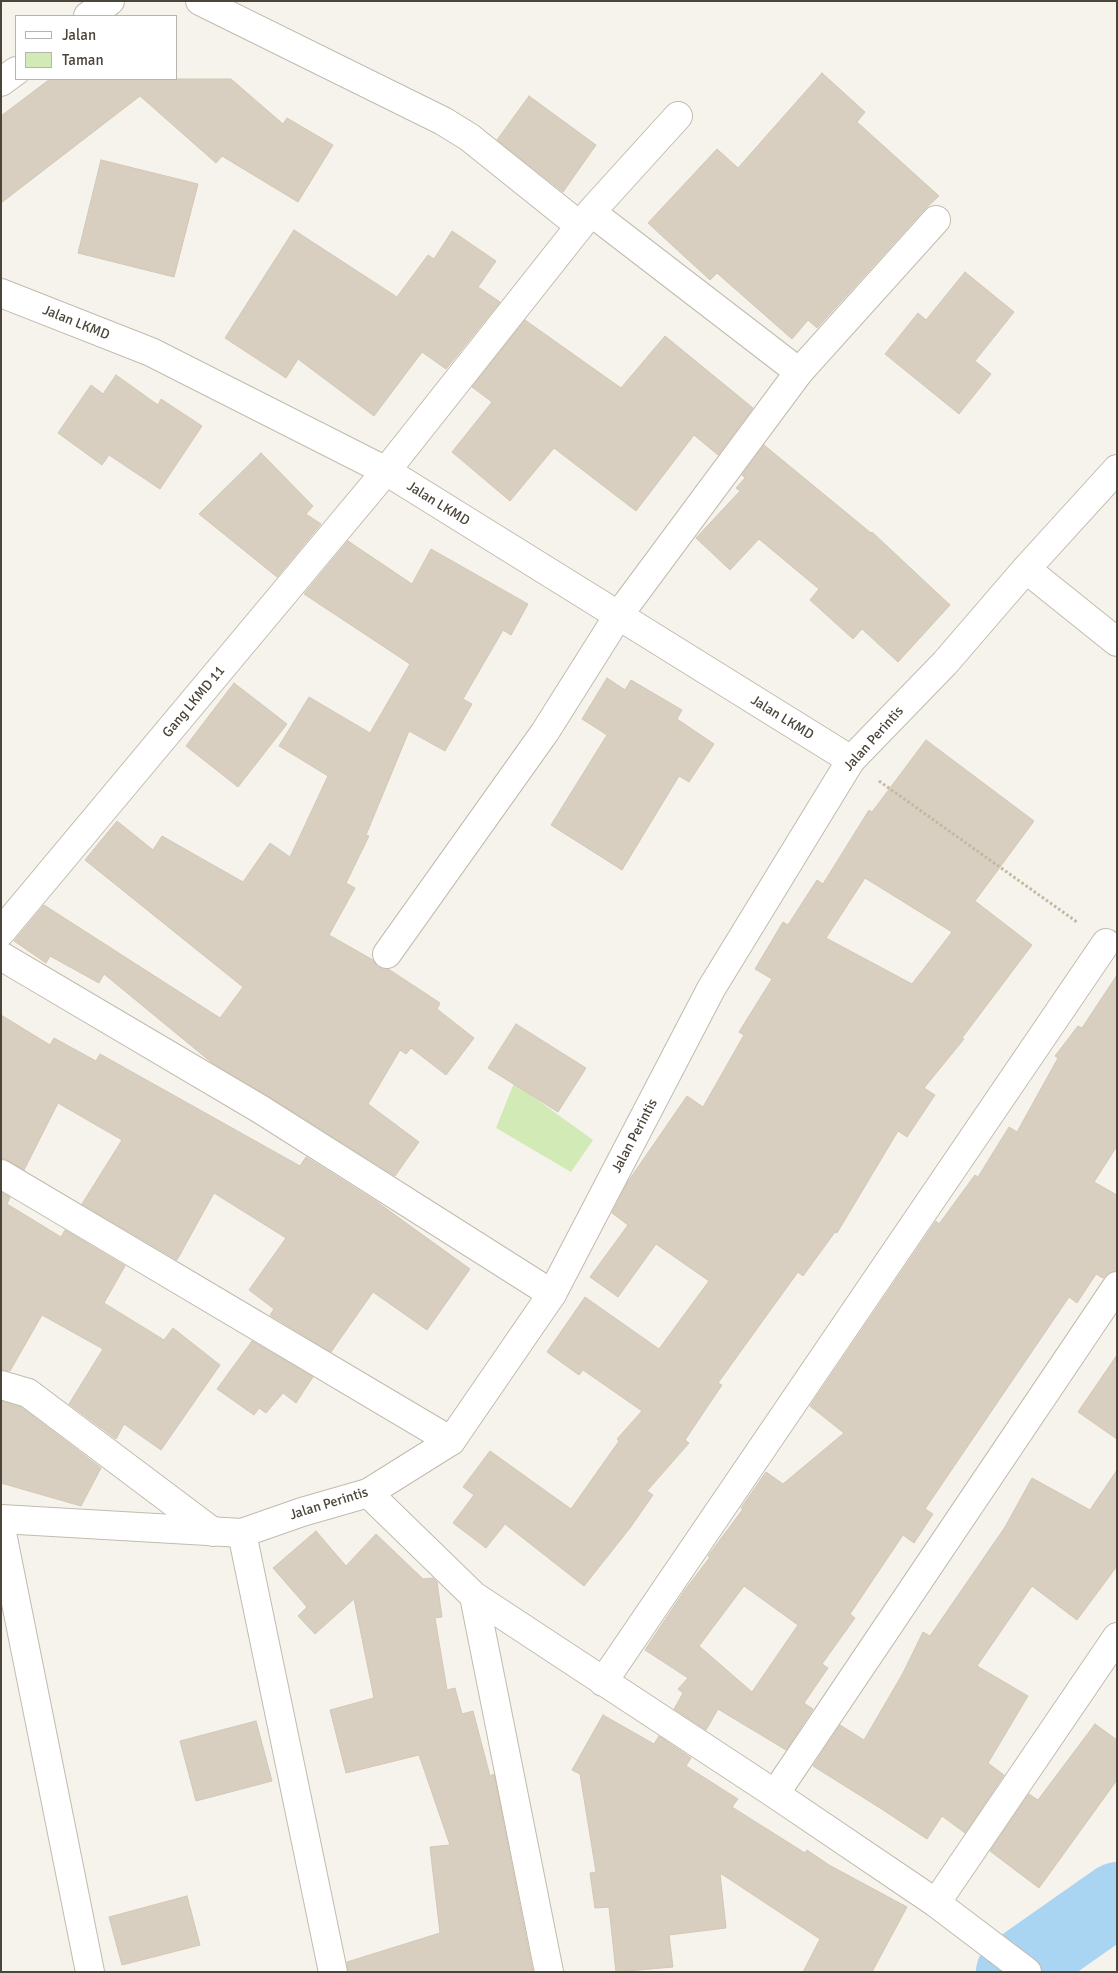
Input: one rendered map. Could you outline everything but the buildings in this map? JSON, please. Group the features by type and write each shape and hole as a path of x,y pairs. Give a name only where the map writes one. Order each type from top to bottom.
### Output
{"street":[{"path":"89,15 110,1"},
{"path":"200,1 443,121 469,137 799,372"},
{"path":"1,82 15,72"},
{"name":"Gang LKMD 11","path":"1,932 386,471 585,219 678,116"},
{"path":"387,954 545,732 618,616 799,372 936,220"},
{"name":"Jalan LKMD","path":"1,293 151,352 386,471 851,760"},
{"name":"Jalan Perintis","path":"1,1519 242,1533 302,1512 368,1493 451,1441 552,1294 711,990 851,760 945,663 1026,569 1117,469"},
{"path":"1026,569 1117,642"},
{"path":"603,1682 1106,943"},
{"path":"1,956 260,1109 552,1294"},
{"path":"1,1174 451,1441"},
{"path":"775,1794 1117,1286"},
{"path":"1,1385 28,1393 213,1532"},
{"path":"368,1493 474,1596 775,1794 936,1903 1027,1972"},
{"path":"1,1528 90,1972"},
{"path":"242,1533 333,1972"},
{"path":"474,1596 549,1972"},
{"path":"936,1903 1117,1637"}],"path":[{"path":"851,760 1106,943"}],"green space":[{"path":"514,1083 593,1140 571,1172 496,1128"}],"waterway":[{"path":"1013,1972 1117,1899"}]}
